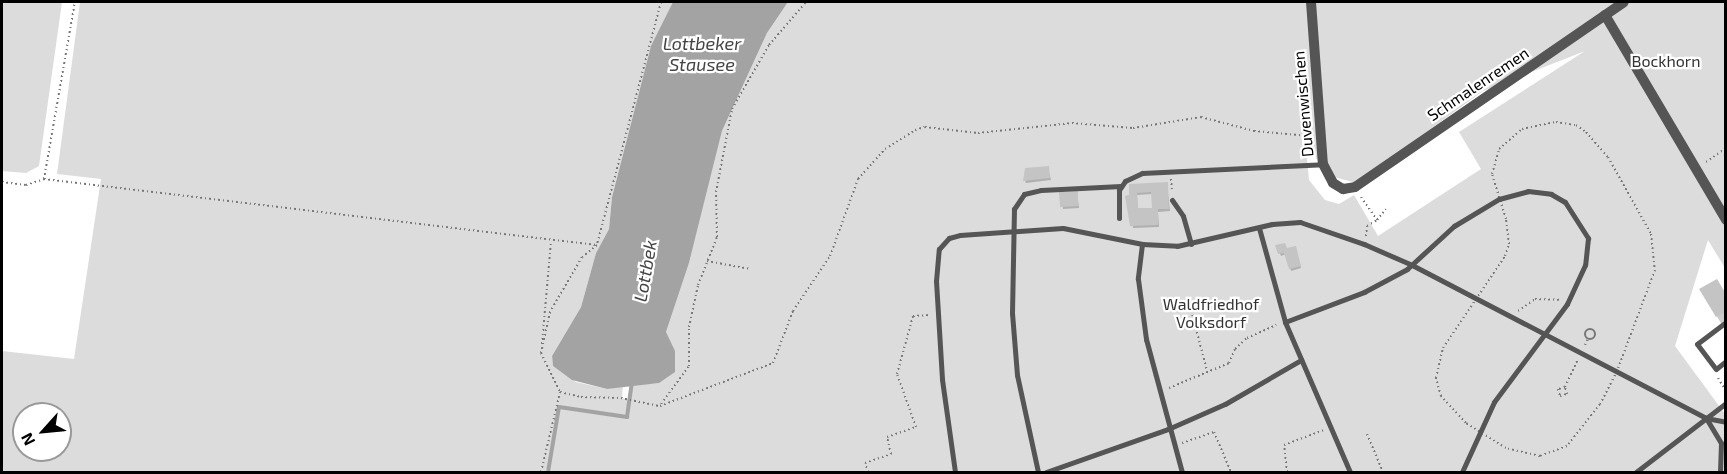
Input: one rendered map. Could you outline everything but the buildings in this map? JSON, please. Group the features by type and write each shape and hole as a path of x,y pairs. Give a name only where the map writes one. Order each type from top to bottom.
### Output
{"street":[{"name":"Duvenwischen","path":"1311,2 1323,164 1332,183 1352,188"},
{"name":"Schmalenremen","path":"1352,188 1624,2"},
{"path":"1605,15 1694,171 1725,220"}],"lane":[{"path":"1038,472 1017,375 1012,313 1014,209 1024,195 1041,190 1121,186 1132,176 1152,171 1218,172 1323,164"},
{"path":"1119,218 1121,186"},
{"path":"1285,322 1364,292 1412,265 1454,226 1498,199 1540,191 1565,202 1576,214 1589,247 1567,304 1510,378 1478,431 1462,472"},
{"path":"1172,200 1183,216 1191,244"},
{"path":"955,472 938,314 937,258 942,244 960,235 1013,230 1063,228 1143,244 1191,244 1259,228 1300,222 1364,244 1412,265 1706,418 1725,422"},
{"path":"1259,228 1285,322 1350,472"},
{"path":"1143,244 1140,295 1158,392 1182,472"},
{"path":"1725,322 1697,344 1716,369 1725,361"},
{"path":"1046,472 1168,429 1225,404 1300,360"},
{"path":"1636,472 1725,403"},
{"path":"1706,418 1721,443 1720,472"}],"path":[{"path":"44,179 75,2"},
{"path":"541,353 550,312 582,257 597,245 662,2"},
{"path":"660,406 689,366 689,327 707,261 717,237 716,192 732,109 769,45 806,2"},
{"path":"560,392 580,397 623,398 660,406 773,363 794,311 830,256 858,179 885,149 915,130 925,127 978,133 1072,123 1133,128 1201,117 1254,131 1306,136 1319,134"},
{"path":"1556,122 1576,125 1608,157 1651,234 1655,255 1647,296 1617,371 1582,430 1554,453 1523,455 1478,431 1452,411 1441,396 1436,378 1443,348 1476,298 1509,244 1506,219 1493,187 1494,163 1507,139 1522,129 1556,122"},
{"path":"1694,171 1725,148"},
{"path":"1161,179 1171,178 1172,200"},
{"path":"2,182 26,184 44,179 551,242 597,245"},
{"path":"1352,188 1377,220"},
{"path":"1364,244 1367,226 1377,220 1386,209"},
{"path":"541,472 560,392 541,353 551,242"},
{"path":"707,261 750,269"},
{"path":"1513,317 1535,299 1546,297 1567,304"},
{"path":"1190,306 1207,371"},
{"path":"868,472 866,463 891,454 887,437 916,427 897,374 913,316 938,314"},
{"path":"1158,392 1229,363 1235,349 1247,338 1285,322"},
{"path":"1565,387 1588,339"},
{"path":"1716,369 1725,391"},
{"path":"1287,472 1284,445 1331,428"},
{"path":"1173,447 1214,432 1231,472"},
{"path":"1367,434 1383,472"}],"green space":[{"path":"2,2 62,2 39,166 26,173 2,171"},
{"path":"80,2 673,2 649,54 612,197 609,229 596,253 581,307 552,356 553,366 576,382 607,389 623,384 622,398 629,400 629,406 633,385 659,383 666,332 689,263 722,131 767,33 788,2 1725,2 1725,268 1708,240 1675,346 1725,414 1725,472 548,472 551,451 546,472 2,472 2,351 74,359 101,179 57,174","holes":["1585,51 1459,132 1481,169 1378,236 1354,195 1339,204 1325,200 1309,180 1306,148 1334,177 1356,183 1483,91"]}],"water":[{"name":"Lottbeker Stausee","path":"673,2 788,2 767,33 722,131 689,263 666,332 675,351 675,372 659,383 607,389 572,380 553,366 552,356 581,307 596,253 609,229 612,197 651,46"}],"waterway":[{"name":"Lottbek","path":"548,472 559,407 627,417 632,380"}],"park label":[{"name":"Bockhorn","path":"1666,61"},
{"name":"Waldfriedhof Volksdorf","path":"1211,313"}]}
